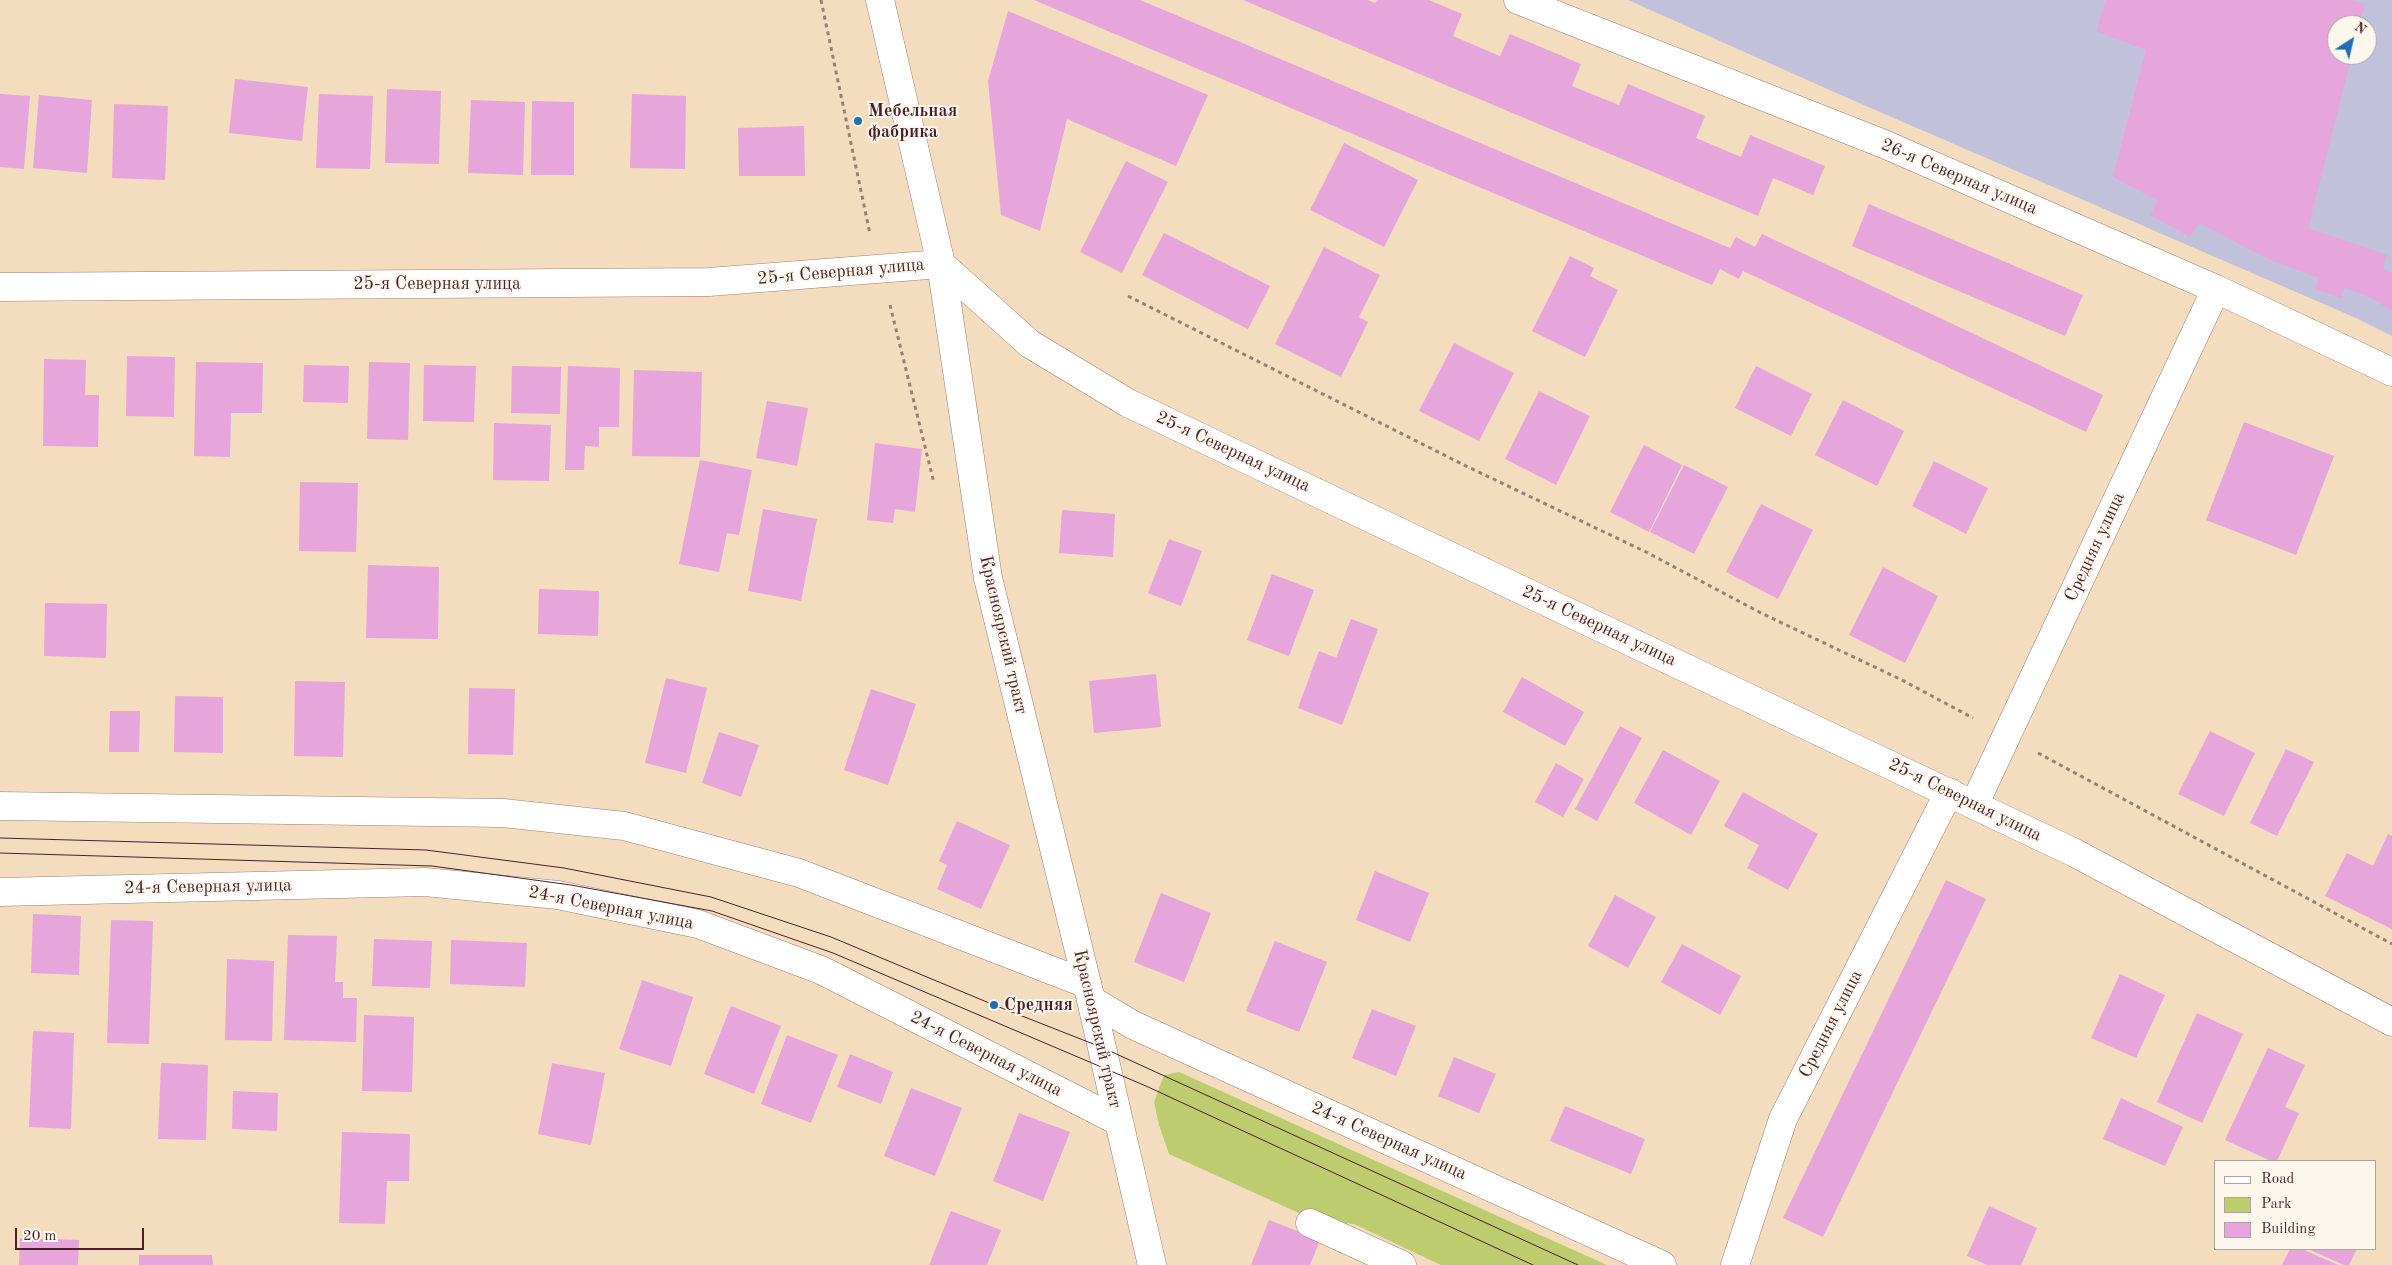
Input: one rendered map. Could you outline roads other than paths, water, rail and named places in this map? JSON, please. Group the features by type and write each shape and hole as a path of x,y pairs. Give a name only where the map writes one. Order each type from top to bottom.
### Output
{"street":[{"name":"Красноярский тракт","path":"880,0 941,264 988,578 1089,992 1152,1265"},
{"name":"26-я Северная улица","path":"1518,0 1884,144 2216,289 2392,372"},
{"name":"25-я Северная улица","path":"0,287 709,282 941,264 1030,344 1128,403 2075,853 2392,1022"},
{"name":"Средняя улица","path":"1974,805 2216,289"},
{"name":"Средняя улица","path":"1735,1265 1783,1118 1949,792"},
{"name":"24-я Северная улица","path":"0,806 503,813 624,826 800,873 1089,992 1133,1025 1662,1265"},
{"name":"24-я Северная улица","path":"0,892 425,882 567,896 698,924 821,970 1118,1121"},
{"path":"1310,1224 1402,1265"}],"tram line":[{"path":"0,838 426,850 564,868 711,897 831,937 1101,1047 1578,1265"},
{"path":"0,853 432,866 571,885 712,911 833,953 1146,1086 1533,1265"}],"place":[{"name":"Мебельная фабрика","path":"858,121"},
{"name":"Средняя","path":"994,1005"}]}
